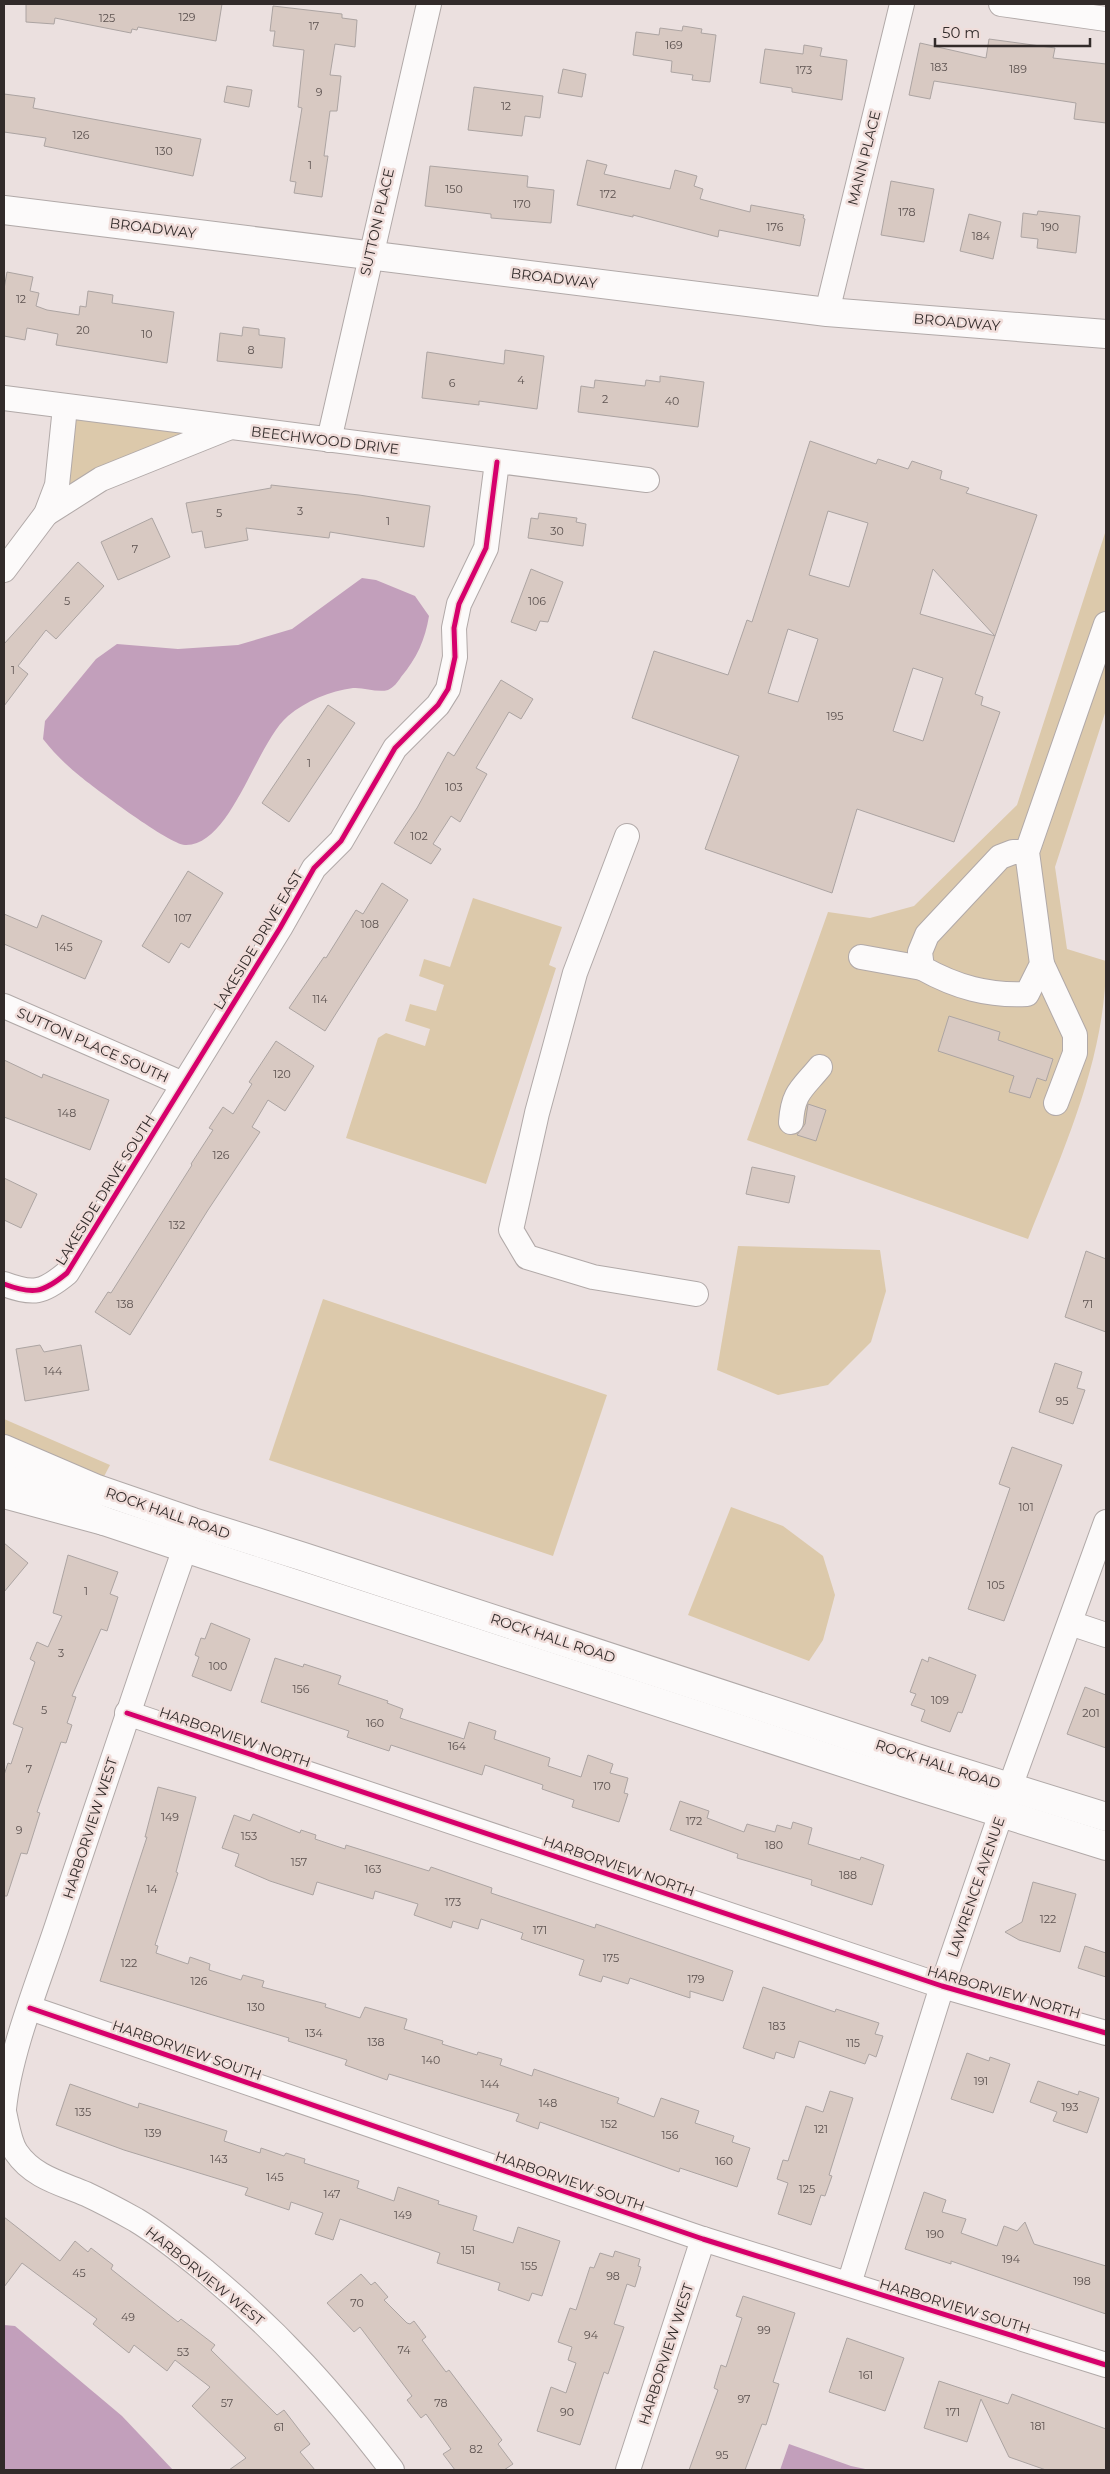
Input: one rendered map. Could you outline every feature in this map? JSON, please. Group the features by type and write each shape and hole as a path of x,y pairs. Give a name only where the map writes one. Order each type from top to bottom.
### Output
{"main road":[{"name":"BROADWAY","path":"4,210 827,312 1106,334"},
{"name":"ROCK HALL ROAD","path":"4,1449 97,1489 185,1519 1106,1817"},
{"name":"ROCK HALL ROAD","path":"4,1478 104,1521 1106,1846"},
{"path":"4,1494 104,1521"},
{"path":"514,1654 522,1628"}],"street":[{"name":"SUTTON PLACE","path":"328,440 369,254 428,4"},
{"name":"MANN PLACE","path":"827,312 902,4"},
{"path":"1001,4 1106,19"},
{"name":"BEECHWOOD DRIVE","path":"4,398 647,480"},
{"path":"4,570 46,514 57,486 66,407"},
{"path":"46,514 101,479 230,428"},
{"name":"LAKESIDE DRIVE EAST","path":"183,1084 280,928 314,868 341,841 395,748 438,705 448,689 455,656 454,628 459,604 486,548 497,462"},
{"path":"1056,1103 1075,1054 1075,1035 1042,964 1027,852 1106,624"},
{"path":"627,836 575,973 537,1113 511,1230 527,1257 593,1277 696,1294"},
{"path":"922,968 920,952 927,936 1000,857 1013,852 1027,852"},
{"path":"861,957 922,968 944,981 974,991 1000,996 1027,994 1042,964"},
{"name":"SUTTON PLACE SOUTH","path":"4,1006 183,1084"},
{"path":"791,1122 792,1103 798,1092 820,1067"},
{"name":"LAKESIDE DRIVE SOUTH","path":"4,1284 20,1290 38,1292 48,1288 67,1274 183,1084"},
{"name":"LAWRENCE AVENUE","path":"849,2284 942,1986 1010,1787 1106,1522"},
{"name":"HARBORVIEW WEST","path":"185,1548 128,1713 6,2082 4,2111 15,2150 26,2165 40,2175 137,2220 181,2252 252,2310 303,2361 349,2414 392,2470"},
{"path":"1070,1623 1106,1636"},
{"name":"HARBORVIEW NORTH","path":"128,1713 942,1986 1106,2033"},
{"name":"HARBORVIEW SOUTH","path":"30,2008 703,2238 1106,2365"},
{"name":"HARBORVIEW WEST","path":"628,2470 703,2238"}],"shaded area":[{"path":"65,407 230,428 46,514"},
{"path":"1106,530 1106,710 1055,867 1067,949 1106,961 1104,997 1091,1069 1068,1138 1028,1239 747,1140 828,912 870,918 914,906 1017,805"},
{"path":"362,578 376,580 415,596 429,616 423,641 412,663 397,683 388,690 379,691 353,688 336,692 310,701 288,716 276,729 229,812 216,829 201,841 185,845 164,836 76,773 43,739 45,721 96,659 117,644 178,649 238,645 292,629"},
{"path":"473,898 562,927 549,965 556,968 486,1184 346,1138 378,1038 386,1033 425,1046 430,1029 405,1021 410,1004 436,1011 444,985 419,976 424,959 450,967"},
{"path":"738,1246 880,1250 886,1291 871,1342 828,1385 778,1395 717,1370"},
{"path":"323,1299 607,1395 553,1556 269,1460"},
{"path":"4,1419 110,1465 99,1486 4,1445"},
{"path":"731,1507 783,1526 823,1556 835,1595 823,1640 809,1661 688,1615"},
{"path":"4,2325 15,2326 122,2416 173,2470 4,2470"},
{"path":"789,2444 851,2466 870,2470 780,2470"}],"building":[{"path":"26,4 222,4 216,41 138,27 137,30 132,29 131,33 55,18 54,24 26,22"},
{"path":"273,6 342,14 342,18 357,20 355,47 335,44 330,75 341,76 337,111 330,111 324,156 328,156 322,197 294,193 296,182 290,181 302,108 298,107 304,50 273,46 275,31 270,31"},
{"path":"683,26 702,29 701,33 716,35 710,82 692,80 693,75 671,72 672,61 633,55 636,32 659,35 660,28 682,31"},
{"path":"989,39 1055,48 1053,58 1106,64 1106,123 1074,119 1076,103 934,81 930,99 909,95 920,43 986,58"},
{"path":"804,45 822,48 820,56 847,60 842,100 792,92 792,88 760,83 765,49 803,54"},
{"path":"563,69 586,74 582,97 558,93"},
{"path":"227,86 252,90 249,107 224,102"},
{"path":"474,87 543,96 540,118 525,116 522,136 468,130"},
{"path":"4,94 35,98 33,108 201,139 193,176 44,146 46,138 4,132"},
{"path":"587,160 607,165 604,174 670,189 675,170 697,176 694,186 703,189 700,199 750,212 751,205 804,215 803,218 805,219 800,246 719,230 718,237 633,215 633,217 577,205"},
{"path":"430,166 528,176 527,187 554,190 551,223 491,218 491,214 425,206"},
{"path":"891,181 934,189 924,242 881,235"},
{"path":"1038,211 1080,216 1076,253 1037,248 1038,239 1021,237 1023,213 1037,215"},
{"path":"969,214 1001,222 993,259 960,251"},
{"path":"7,272 33,277 30,291 39,293 36,306 47,310 79,315 80,306 86,307 88,291 113,295 112,303 174,312 167,363 56,345 58,334 27,328 25,340 4,336 4,289"},
{"path":"243,327 259,329 259,335 285,338 282,368 217,361 220,333 242,336"},
{"path":"505,350 544,356 537,409 479,401 479,405 422,398 427,352 504,364"},
{"path":"660,376 704,382 698,427 578,412 581,386 594,388 595,380 645,386 646,380 660,382"},
{"path":"810,441 876,464 878,459 908,469 912,461 942,471 940,479 969,488 966,493 1037,515 975,694 983,697 981,705 1000,712 954,842 857,809 832,893 705,849 739,756 632,718 654,651 728,675 747,620 752,622","holes":["828,511 868,523 849,587 809,575","933,569 995,636 920,614","788,629 818,639 798,702 768,693","913,668 943,678 923,741 893,731"]},
{"path":"271,485 359,495 430,506 424,547 330,532 329,538 246,528 248,540 205,548 202,531 192,533 186,503 271,488"},
{"path":"539,513 577,518 576,522 586,524 583,546 528,538 531,518 538,519"},
{"path":"152,518 170,557 118,580 101,542"},
{"path":"78,562 104,586 56,639 46,630 18,666 28,674 4,706 4,644"},
{"path":"531,569 563,582 548,622 540,621 536,631 511,622"},
{"path":"501,680 533,699 521,719 509,712 476,768 487,774 460,822 451,816 433,844 441,849 431,864 394,843 417,808 448,752 454,756"},
{"path":"328,705 355,723 289,822 262,803"},
{"path":"188,871 223,893 189,948 181,943 169,963 142,946"},
{"path":"382,883 408,900 325,1031 289,1008 324,957 326,958 356,910 363,914"},
{"path":"4,914 37,928 42,915 102,941 85,979 4,944"},
{"path":"949,1016 1000,1032 998,1040 1053,1059 1046,1081 1037,1078 1030,1098 1009,1092 1014,1076 938,1051"},
{"path":"276,1041 314,1066 285,1111 268,1100 252,1127 260,1132 208,1210 130,1335 95,1312 108,1292 111,1293 192,1165 213,1130 209,1128 223,1107 233,1114 252,1084 249,1082"},
{"path":"4,1060 42,1078 43,1074 109,1100 90,1150 4,1117"},
{"path":"808,1104 826,1110 816,1141 797,1135 805,1124"},
{"path":"752,1167 795,1176 789,1203 746,1194"},
{"path":"4,1178 37,1194 21,1228 4,1220"},
{"path":"1086,1251 1106,1259 1106,1332 1065,1317"},
{"path":"40,1345 44,1352 81,1345 89,1390 25,1401 16,1349"},
{"path":"1055,1363 1082,1372 1077,1388 1085,1390 1073,1424 1039,1412"},
{"path":"1012,1447 1062,1465 1004,1621 968,1609 1010,1488 999,1484"},
{"path":"4,1543 28,1563 4,1592"},
{"path":"68,1555 118,1572 110,1594 118,1597 107,1631 101,1629 72,1696 76,1697 67,1723 72,1725 66,1743 61,1742 37,1812 40,1813 27,1854 21,1853 7,1896 4,1896 4,1775 8,1763 11,1764 23,1728 13,1724 35,1662 30,1659 37,1642 48,1647 62,1616 53,1613"},
{"path":"211,1623 250,1639 231,1691 192,1676 199,1657 195,1655 201,1638 205,1639"},
{"path":"929,1657 976,1675 962,1713 958,1712 950,1732 921,1721 925,1710 911,1705 916,1694 910,1692 922,1659 928,1662"},
{"path":"275,1658 303,1667 304,1664 341,1676 338,1684 388,1701 387,1703 403,1709 400,1718 464,1739 469,1722 496,1731 494,1739 550,1758 548,1766 581,1777 588,1755 613,1764 610,1773 628,1778 624,1793 628,1794 619,1822 572,1807 574,1800 542,1789 543,1785 485,1765 482,1775 391,1745 389,1751 347,1737 349,1731 261,1702"},
{"path":"1085,1687 1106,1695 1106,1748 1067,1734"},
{"path":"158,1787 196,1797 176,1872 178,1873 155,1945 158,1946 156,1953 188,1964 190,1957 210,1964 209,1970 241,1980 243,1975 264,1981 262,1987 326,2004 325,2007 360,2018 365,2007 407,2019 404,2029 443,2041 442,2044 477,2055 478,2052 502,2059 500,2065 532,2076 534,2069 619,2098 617,2103 654,2117 661,2098 699,2111 695,2123 734,2136 732,2142 750,2148 737,2187 680,2168 679,2172 540,2122 538,2129 516,2121 519,2114 389,2074 387,2080 345,2065 347,2060 288,2041 289,2038 100,1981 147,1837 145,1837"},
{"path":"680,1801 709,1811 707,1818 744,1832 747,1824 775,1832 777,1825 791,1829 793,1822 812,1828 808,1844 860,1860 861,1857 884,1865 872,1905 811,1885 812,1880 737,1858 738,1854 670,1830"},
{"path":"253,1814 300,1833 301,1830 316,1835 315,1839 345,1849 346,1845 429,1871 431,1867 492,1888 491,1893 595,1928 596,1924 733,1971 723,2001 690,1991 690,1998 630,1978 628,1984 603,1976 601,1982 579,1975 584,1960 521,1939 523,1933 481,1919 478,1929 453,1921 451,1928 414,1915 418,1904 375,1891 373,1899 317,1882 313,1895 270,1881 235,1866 239,1854 222,1848 234,1815 250,1821"},
{"path":"1033,1882 1076,1894 1060,1952 1019,1940 1005,1932 1022,1922"},
{"path":"1085,1946 1106,1953 1106,1977 1078,1968"},
{"path":"763,1987 835,2012 836,2009 879,2023 875,2034 883,2036 876,2057 869,2054 865,2064 799,2041 794,2058 776,2052 774,2059 743,2048"},
{"path":"967,2053 989,2061 990,2057 1010,2064 993,2113 951,2099"},
{"path":"1038,2081 1078,2095 1079,2091 1099,2098 1087,2133 1053,2121 1057,2112 1030,2102"},
{"path":"70,2084 138,2108 139,2103 227,2131 224,2141 260,2153 261,2148 284,2156 286,2153 305,2159 304,2163 359,2181 357,2188 394,2201 398,2187 439,2201 438,2204 477,2216 473,2230 513,2243 518,2227 560,2241 542,2296 532,2293 529,2301 498,2290 500,2283 437,2263 440,2253 340,2219 333,2240 315,2234 323,2213 291,2202 289,2210 245,2195 248,2188 124,2150 56,2125"},
{"path":"830,2091 853,2098 829,2175 832,2176 825,2196 821,2195 811,2225 778,2214 788,2183 777,2179 783,2160 788,2161 806,2106 823,2112"},
{"path":"924,2192 946,2200 942,2212 966,2219 961,2233 997,2246 1004,2226 1017,2231 1025,2222 1034,2244 1106,2266 1106,2314 951,2261 951,2264 905,2249"},
{"path":"4,2217 60,2261 75,2241 88,2252 91,2248 113,2265 111,2269 178,2322 181,2319 215,2345 211,2350 277,2415 284,2410 310,2444 300,2452 315,2470 229,2470 246,2458 192,2406 210,2387 175,2360 167,2371 134,2345 129,2353 93,2324 97,2319 22,2263 4,2287"},
{"path":"615,2251 640,2259 638,2266 641,2267 635,2287 627,2284 614,2324 624,2327 608,2374 604,2372 580,2445 537,2431 551,2387 566,2393 576,2363 568,2360 572,2347 558,2342 570,2308 576,2310 590,2267 594,2268 600,2253 613,2257"},
{"path":"361,2274 371,2285 375,2282 388,2297 384,2300 407,2323 410,2324 414,2321 426,2337 422,2340 446,2372 449,2370 502,2440 498,2444 513,2464 504,2470 455,2470 443,2454 451,2449 426,2414 421,2418 407,2400 412,2396 360,2327 354,2332 327,2303"},
{"path":"743,2296 795,2313 773,2382 779,2384 766,2425 762,2424 745,2470 689,2470 718,2390 714,2388 721,2365 726,2367 742,2318 736,2316"},
{"path":"847,2338 904,2358 885,2411 829,2392"},
{"path":"939,2381 1008,2404 1012,2394 1106,2429 1106,2470 1046,2470 1009,2457 981,2399 967,2442 924,2428"}],"cycle path":[{"path":"4,1284 23,1290 37,1290 51,1285 67,1273 280,928 314,868 341,841 395,748 438,705 448,689 455,657 454,628 459,604 486,548 497,462"},
{"path":"127,1713 942,1986 1106,2033"},
{"path":"30,2008 703,2239 1106,2365"}]}
